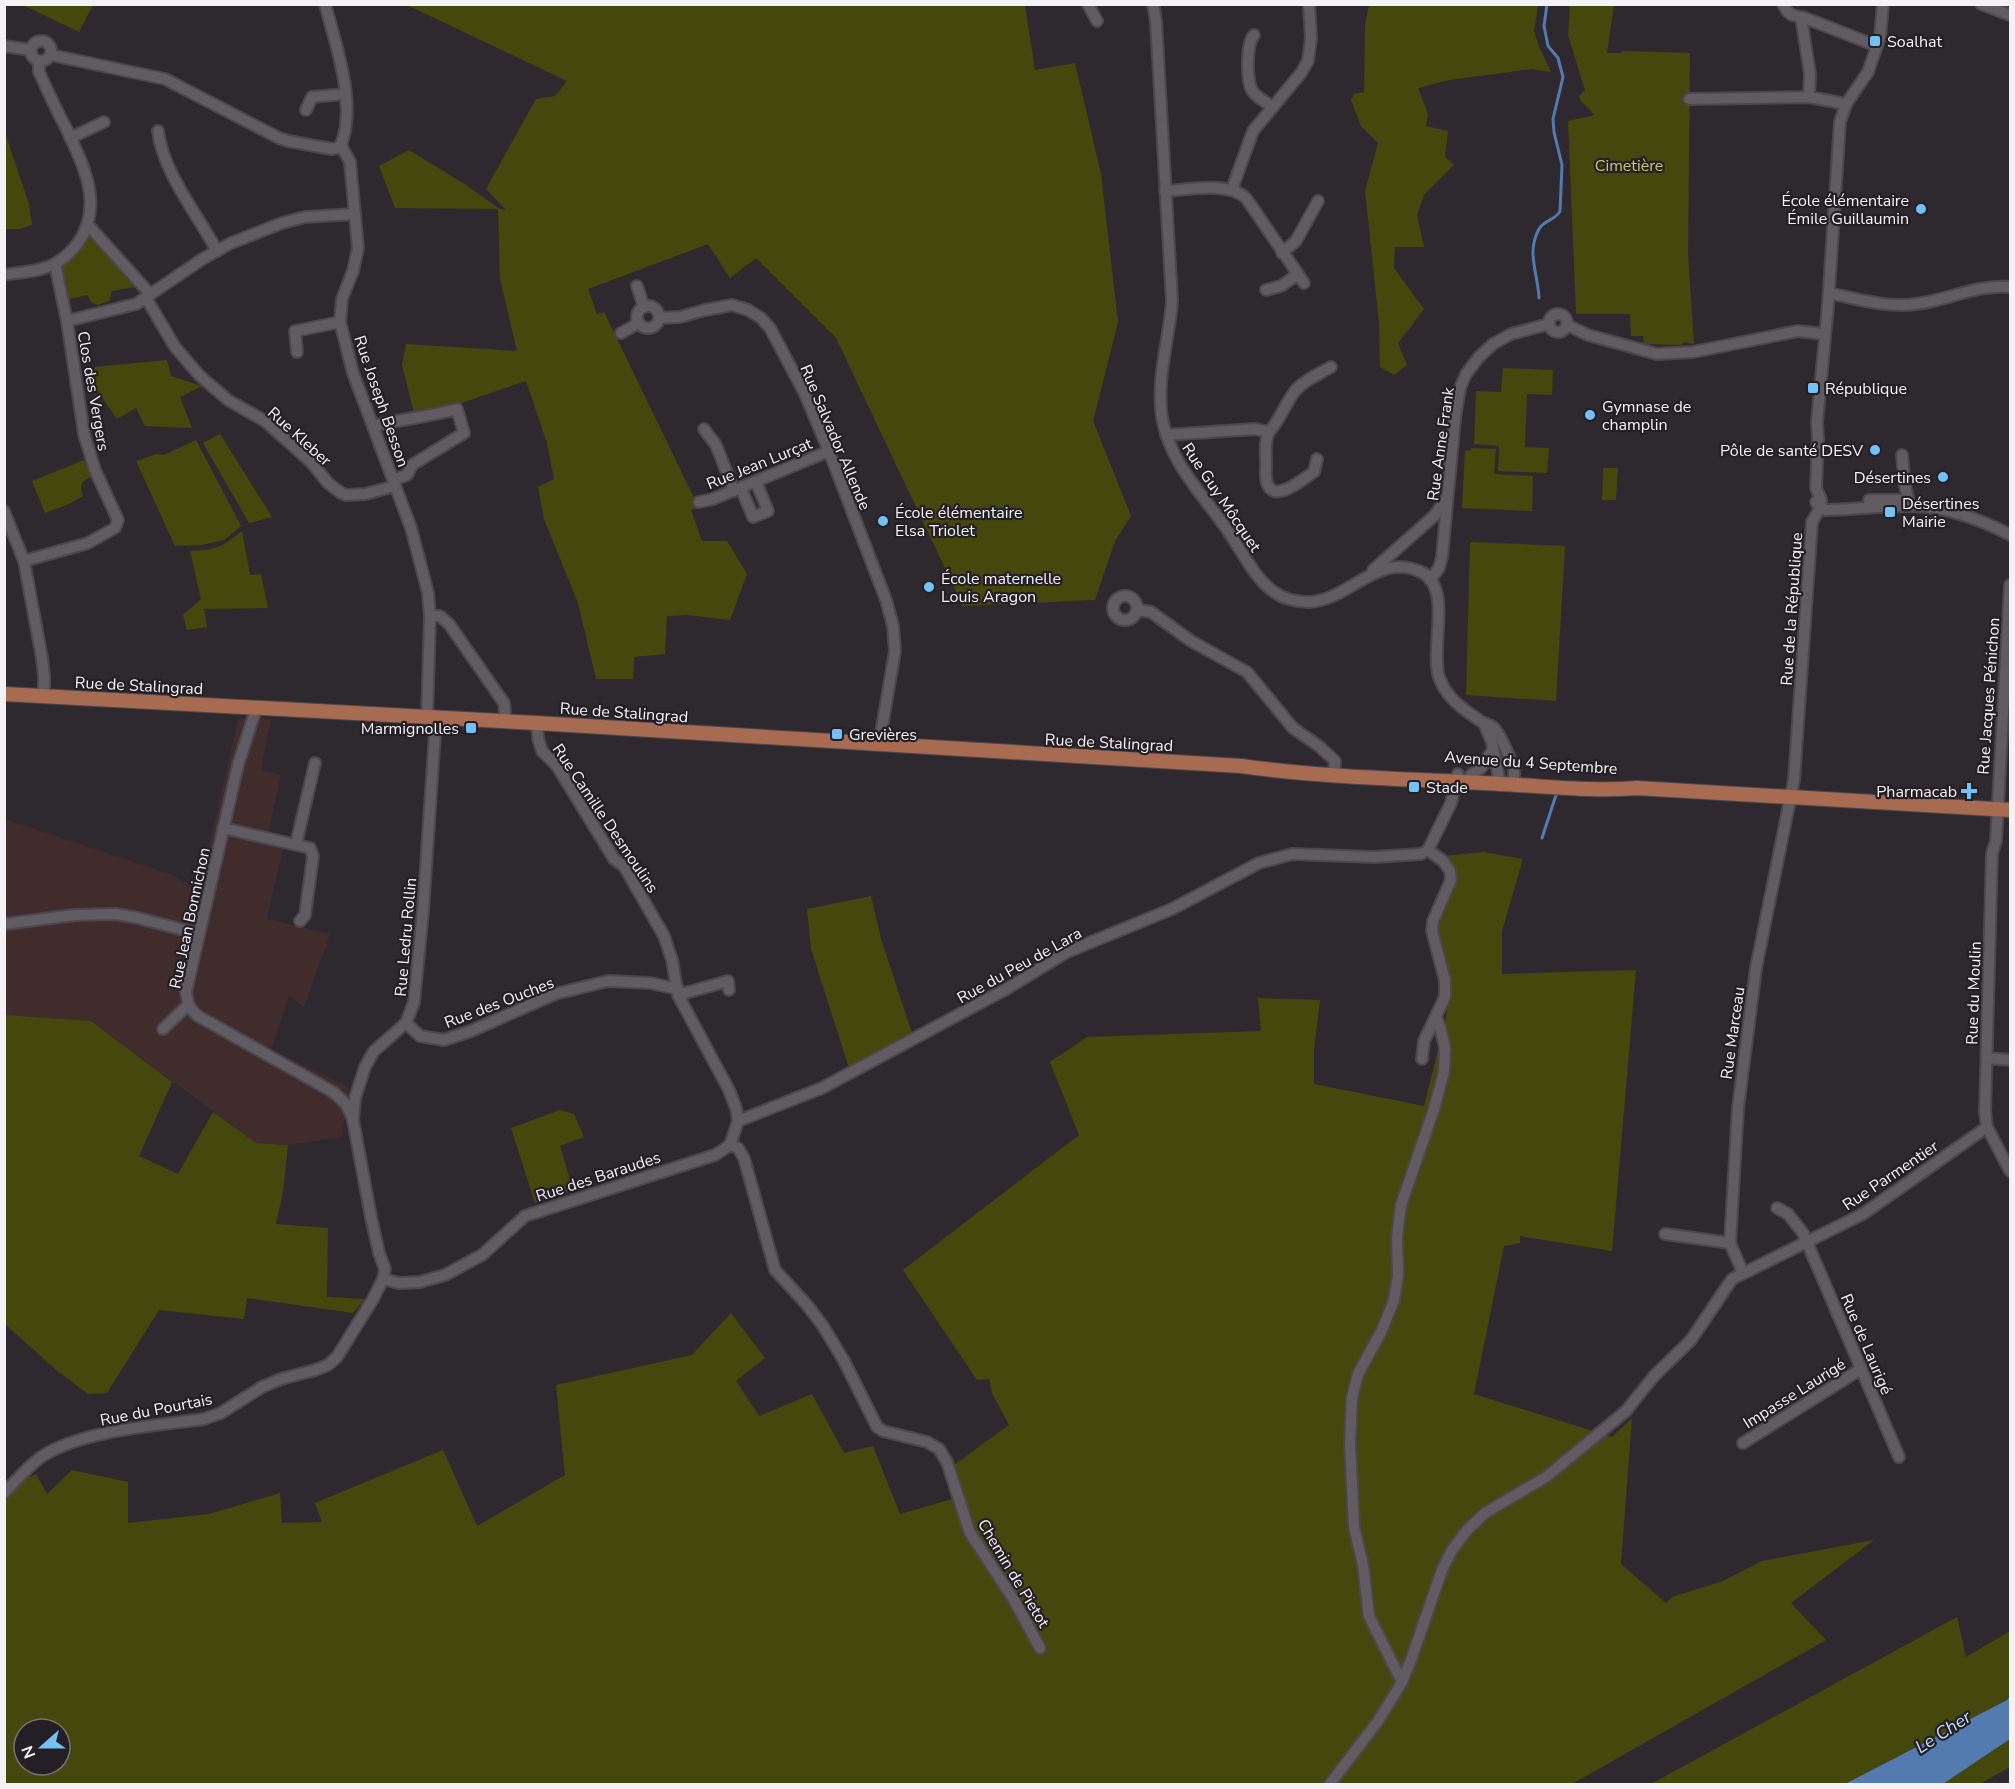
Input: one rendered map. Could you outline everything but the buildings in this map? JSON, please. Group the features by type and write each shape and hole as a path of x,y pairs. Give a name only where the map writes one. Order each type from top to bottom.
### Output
{"main road":[{"name":"Rue de Stalingrad","path":"4,694 537,723 1241,766 1278,764 1335,771"},
{"name":"Avenue du 4 Septembre","path":"1335,771 1619,783 1637,788 1790,798"},
{"path":"1790,798 2010,810"}],"street":[{"path":"51,54 165,79 260,129 288,141 332,149 341,145 346,115 345,94 340,63 325,4"},
{"path":"1088,4 1097,21"},
{"name":"Rue Guy Môcquet","path":"1153,4 1156,21 1172,301 1160,393 1166,435 1173,454 1188,480 1227,529 1254,571 1274,592 1296,601 1311,602 1337,594 1368,574 1389,568 1405,568 1422,573 1430,580"},
{"path":"1232,189 1253,131 1301,73 1308,61 1311,38 1309,4"},
{"path":"1783,4 1786,11 1792,15 1877,46"},
{"path":"1884,4 1877,46 1868,72 1846,104 1840,122 1829,293 1817,422 1815,502 1826,510 1910,506 1933,509 1969,517 1994,526 2010,535"},
{"path":"1981,4 2010,15"},
{"path":"1800,17 1810,74 1809,97"},
{"path":"1254,35 1249,39 1248,48 1250,86 1253,92 1273,108"},
{"path":"44,40 51,47 51,54 46,60 39,61 33,57 31,50 34,44 44,40"},
{"path":"4,46 31,50"},
{"path":"4,275 55,264 74,248 88,225 92,203 91,190 84,167 39,72 39,61"},
{"path":"306,110 312,97 345,94"},
{"path":"1689,99 1809,97 1846,104"},
{"path":"70,138 104,122"},
{"path":"158,131 161,148 187,202 217,251"},
{"name":"Rue Joseph Besson","path":"341,145 350,162 357,254 354,271 342,299 340,322 353,373 411,528 428,593 431,718"},
{"path":"1165,191 1232,189 1246,198 1300,279 1266,290"},
{"path":"1282,253 1296,241 1318,201"},
{"path":"67,321 127,307 217,251 257,232 294,219 355,214"},
{"path":"88,225 148,296"},
{"name":"Clos des Vergers","path":"24,561 88,543 118,524 94,470 84,434 67,321 55,264"},
{"path":"637,286 644,307"},
{"path":"1829,293 1877,303 1901,305 1944,299 1984,288 2010,287"},
{"name":"Rue Kleber","path":"148,296 171,341 200,376 228,400 265,421 311,462 328,483 340,493 365,494 394,483"},
{"name":"Rue Salvador Allende","path":"659,318 680,317 720,306 748,310 761,318 770,328 804,392 886,600 893,626 895,651 879,745"},
{"path":"639,323 644,327 651,327 657,324 659,318 655,308 644,307"},
{"path":"639,323 639,312 644,307"},
{"path":"297,352 295,332 340,322"},
{"path":"621,333 639,323"},
{"name":"Rue Anne Frank","path":"1430,580 1439,568 1442,557 1460,388 1466,374 1493,344 1511,334 1550,324 1556,332 1564,330 1567,325 1587,335 1657,354 1693,352 1798,331 1824,334"},
{"path":"1317,459 1314,472 1287,490 1278,492 1272,490 1267,484 1265,439 1295,392 1331,366"},
{"path":"373,426 409,417 427,417 457,409 464,433 412,465 407,475 394,483"},
{"path":"704,429 716,445 753,517 768,511 756,482"},
{"path":"1166,435 1255,429 1269,432"},
{"name":"Rue Jean Lurçat","path":"699,502 713,500 829,451"},
{"path":"1902,455 1905,486 1910,506"},
{"path":"1368,574 1434,516 1447,497"},
{"name":"Rue de la République","path":"1790,798 1794,780 1812,522 1820,504"},
{"path":"4,511 24,561 43,667 44,696"},
{"path":"1430,580 1438,596 1436,659 1444,688 1452,699 1493,727 1510,761 1506,780"},
{"name":"Rue Jacques Pénichon","path":"1996,810 2010,585"},
{"path":"1138,610 1151,612 1191,641 1246,672 1293,728 1335,761 1335,771"},
{"path":"430,616 440,616 449,624 504,703 506,722"},
{"name":"Rue Jean Bonnichon","path":"256,709 238,765 199,934 186,992 188,1005 198,1016 333,1092 346,1104 354,1120"},
{"name":"Rue Ledru Rollin","path":"406,1023 414,1002 423,910 431,718"},
{"name":"Rue Camille Desmoulins","path":"537,723 542,751 557,766 615,859 624,866 664,936 672,960 678,992 729,1090 736,1108 738,1122"},
{"path":"1484,723 1506,780"},
{"path":"1422,1059 1424,1041 1445,997 1445,980 1434,944 1433,921 1451,880 1450,871 1443,861 1428,850 1462,777 1481,768 1493,750"},
{"path":"296,844 315,763"},
{"name":"Rue Marceau","path":"1743,1274 1730,1243 1738,1108 1758,958 1790,798"},
{"name":"Rue du Moulin","path":"1996,810 1995,841 1992,853 1985,1112 1987,1127 2010,1171"},
{"path":"224,828 310,848 313,856 305,915 300,921"},
{"name":"Rue du Peu de Lara","path":"738,1122 822,1088 1008,988 1066,952 1172,909 1259,863 1292,854 1374,857 1421,854 1428,850"},
{"path":"4,924 75,915 116,914 199,934"},
{"name":"Rue des Ouches","path":"406,1023 420,1035 444,1040 471,1031 555,994 608,981 650,983 678,992"},
{"path":"678,992 728,981 729,990"},
{"path":"163,1029 188,1005"},
{"path":"1402,1682 1369,1616 1363,1565 1354,1527 1350,1443 1352,1398 1358,1374 1382,1330 1394,1300 1398,1276 1397,1237 1401,1205 1434,1109 1444,1072 1445,1048 1436,1017"},
{"path":"383,1279 385,1269 373,1226 354,1120 355,1098 365,1067 374,1051 406,1023"},
{"path":"1987,1059 2010,1060"},
{"path":"730,1144 738,1122"},
{"name":"Rue Parmentier","path":"1330,1785 1378,1721 1402,1682 1442,1570 1452,1550 1467,1530 1485,1513 1546,1477 1626,1411 1653,1376 1691,1340 1732,1279 1863,1214 1987,1127"},
{"name":"Rue des Baraudes","path":"383,1279 399,1283 420,1282 445,1275 482,1255 525,1216 715,1155 730,1144"},
{"name":"Chemin de Pietot","path":"730,1144 738,1148 744,1158 775,1270 823,1326 844,1361 877,1427 883,1431 927,1442 939,1449 946,1462 970,1533 1014,1600 1040,1648"},
{"path":"1777,1208 1788,1214 1807,1242"},
{"path":"1665,1234 1730,1243"},
{"name":"Rue de Laurigé","path":"1807,1242 1899,1457"},
{"name":"Rue du Pourtais","path":"4,1493 40,1458 69,1443 98,1435 204,1419 221,1413 262,1387 328,1365 337,1357 374,1299 383,1279"},
{"name":"Impasse Laurigé","path":"1743,1443 1861,1369"}],"shaded area":[{"path":"238,719 271,719 261,770 281,775 266,845 283,849 267,919 330,934 304,1007 289,995 271,1049 349,1087 342,1137 288,1145 256,1143 91,1021 5,1015 4,819 172,875 199,890"}],"green space":[{"path":"23,5 93,5 79,32"},
{"path":"407,5 1025,5 1035,70 1075,63 1101,174 1118,322 1093,421 1131,516 1115,541 1095,600 963,606 836,338 756,258 730,278 708,244 588,289 597,314 604,312 699,508 691,510 702,541 727,541 747,574 730,620 687,615 667,616 665,654 634,657 633,679 596,679 578,603 544,519 538,487 554,479 547,443 526,381 426,415 414,413 402,365 406,344 517,351 500,279 498,209 395,208 379,166 409,150 498,208 506,210 486,189 536,99 555,96 567,81"},
{"path":"1369,5 1538,5 1534,31 1551,72 1532,69 1449,80 1418,88 1428,114 1426,126 1448,131 1445,157 1454,165 1424,195 1417,215 1424,247 1395,247 1394,268 1424,309 1398,343 1407,365 1394,375 1380,367 1379,322 1365,191 1378,143 1361,126 1351,100 1354,94 1364,92 1365,25"},
{"name":"Cimetière","path":"1570,5 1614,5 1607,53 1623,51 1690,53 1688,254 1694,344 1684,342 1681,345 1644,344 1643,336 1631,336 1630,314 1576,314 1568,121 1595,115 1580,100 1579,96 1585,90 1568,35"},
{"path":"5,133 29,204 32,225 20,229 5,229"},
{"path":"93,234 139,286 112,291 109,301 98,305 92,303 87,295 69,299 66,280 62,280 62,265 87,236"},
{"path":"167,360 171,376 202,386 180,397 192,428 145,426 136,408 117,419 95,387 94,367"},
{"path":"1503,368 1553,370 1552,395 1527,394 1525,447 1549,448 1547,473 1498,471 1499,446 1474,444 1476,391 1501,392"},
{"path":"220,434 272,517 249,523 203,443"},
{"path":"196,440 241,526 224,540 202,545 175,546 136,461 157,454 164,455"},
{"path":"1471,448 1496,449 1494,474 1533,476 1532,511 1462,508 1465,450 1471,451"},
{"path":"84,460 91,477 82,484 83,496 45,513 32,481"},
{"path":"1603,468 1618,468 1616,500 1602,500"},
{"path":"242,531 250,575 261,574 268,608 204,609 207,627 187,630 183,615 201,599 190,551 218,547"},
{"path":"1470,542 1565,546 1556,701 1466,695"},
{"path":"1483,852 1523,859 1502,931 1502,974 1636,970 1612,1251 1520,1236 1520,1243 1504,1246 1474,1394 1612,1437 1632,1418 1621,1564 1666,1603 1672,1597 1723,1581 1762,1561 1874,1540 1791,1603 1826,1640 1572,1784 5,1784 5,1501 26,1479 36,1474 47,1494 72,1470 128,1482 128,1523 209,1514 280,1493 282,1523 322,1522 315,1503 443,1450 477,1526 565,1475 556,1385 692,1355 731,1313 765,1358 736,1381 759,1416 812,1394 844,1453 873,1446 900,1514 963,1496 954,1465 1009,1425 992,1393 989,1379 977,1380 903,1270 1079,1135 1050,1062 1087,1037 1261,1031 1258,998 1320,1000 1314,1050 1314,1084 1424,1106 1446,1018 1451,979 1436,939 1436,926 1457,875 1444,856"},
{"path":"871,896 881,939 912,1033 849,1068 811,949 807,909"},
{"path":"5,1015 91,1021 172,1082 139,1156 178,1174 213,1112 256,1143 288,1145 283,1192 276,1224 328,1228 327,1297 365,1299 353,1313 247,1298 244,1319 159,1310 107,1393 88,1394 55,1369 5,1324"},
{"path":"560,1110 574,1114 584,1137 560,1146 573,1190 535,1203 511,1128"},
{"path":"1957,1617 1966,1657 2010,1631 2010,1696 2007,1700 1845,1784 1651,1784"},
{"path":"2010,1739 2010,1767 1980,1784 1943,1784"}],"water":[{"path":"2010,1696 2010,1739 1943,1784 1845,1784 2007,1700"}],"waterway":[{"path":"1539,298 1533,246 1541,226 1560,211 1562,165 1553,119 1563,77 1558,58 1548,46 1544,26 1547,4"},
{"path":"1542,838 1557,792"}],"place":[{"name":"Soalhat","path":"1875,41"},
{"name":"École élémentaire Émile Guillaumin","path":"1921,209"},
{"name":"République","path":"1813,388"},
{"name":"Gymnase de champlin","path":"1590,415"},
{"name":"Pôle de santé DESV","path":"1875,450"},
{"name":"Désertines","path":"1943,477"},
{"name":"Désertines Mairie","path":"1890,512"},
{"name":"École élémentaire Elsa Triolet","path":"883,521"},
{"name":"École maternelle Louis Aragon","path":"929,587"},
{"name":"Marmignolles","path":"471,728"},
{"name":"Grevières","path":"837,734"},
{"name":"Stade","path":"1414,787"},
{"name":"Pharmacab","path":"1969,791"}],"water label":[{"name":"Le Cher","path":"1943,1732"}]}
